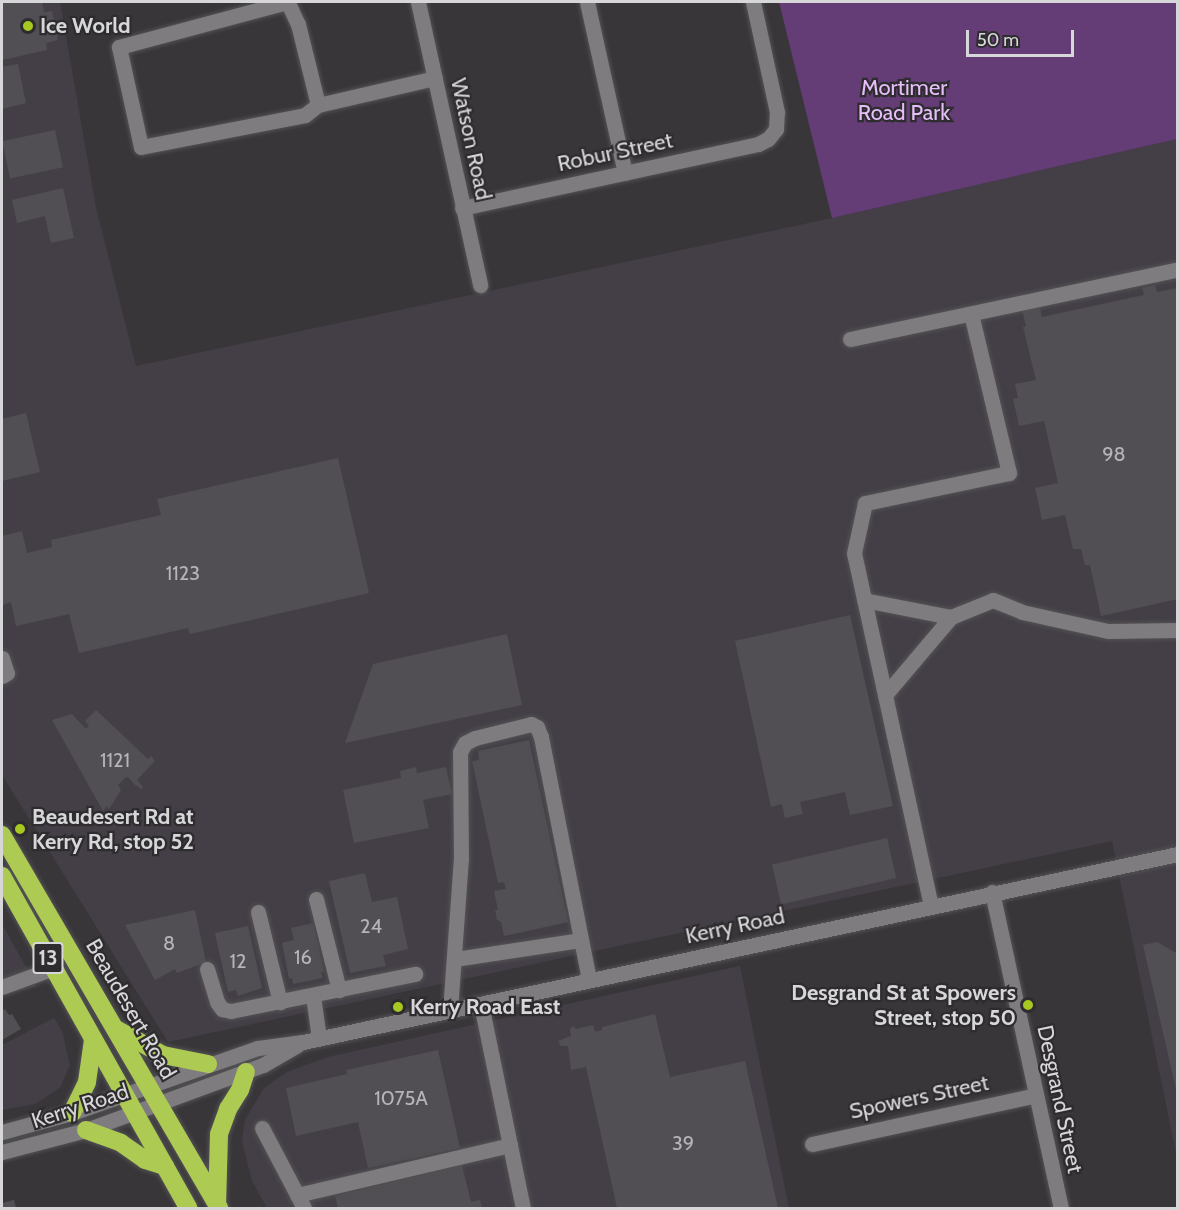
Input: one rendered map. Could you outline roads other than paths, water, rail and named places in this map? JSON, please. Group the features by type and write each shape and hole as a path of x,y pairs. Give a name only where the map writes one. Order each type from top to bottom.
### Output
{"highway":[{"name":"Beaudesert Road","path":"2,835 218,1207"},
{"name":"Beaudesert Road","path":"2,876 188,1209"},
{"path":"116,1029 163,1055 208,1064"},
{"path":"72,1113 87,1082 93,1040"},
{"path":"218,1207 219,1134 246,1072"},
{"path":"86,1130 114,1140 145,1160 165,1166"}],"street":[{"path":"318,105 298,24 287,2 119,47 141,147 305,115 318,105 435,78"},
{"name":"Watson Road","path":"418,2 480,285"},
{"path":"588,2 625,173"},
{"name":"Robur Street","path":"462,208 758,144 774,133 777,125 777,112 753,2"},
{"path":"850,339 1178,269"},
{"path":"931,906 854,554 865,502 1009,473 971,314"},
{"path":"864,600 951,617"},
{"path":"885,695 951,617 993,600 1022,612 1108,631 1178,630"},
{"path":"2,658 7,673 2,675"},
{"path":"450,1011 462,860 460,752 465,743 475,738 531,724 537,728 541,737 589,980"},
{"name":"Kerry Road","path":"2,1132 72,1113 258,1048 303,1042 1178,854"},
{"name":"Desgrand Street","path":"993,892 1061,1209"},
{"path":"316,899 339,990"},
{"path":"258,912 280,1002"},
{"path":"455,959 581,940"},
{"path":"2,987 54,968"},
{"path":"207,969 217,1002 222,1008 231,1011 415,974"},
{"path":"313,996 319,1038"},
{"path":"481,1004 523,1209"},
{"name":"Kerry Road","path":"2,1152 86,1130 246,1072 303,1042"},
{"name":"Spowers Street","path":"812,1144 1036,1095"},
{"path":"262,1128 301,1202 510,1145"}],"place":[{"name":"Ice World","path":"28,26"},
{"name":"Beaudesert Rd at Kerry Rd, stop 52","path":"20,829"},
{"name":"Desgrand St at Spowers Street, stop 50","path":"1028,1005"},
{"name":"Kerry Road East","path":"398,1007"}],"park label":[{"name":"Mortimer Road Park","path":"904,100"}]}
